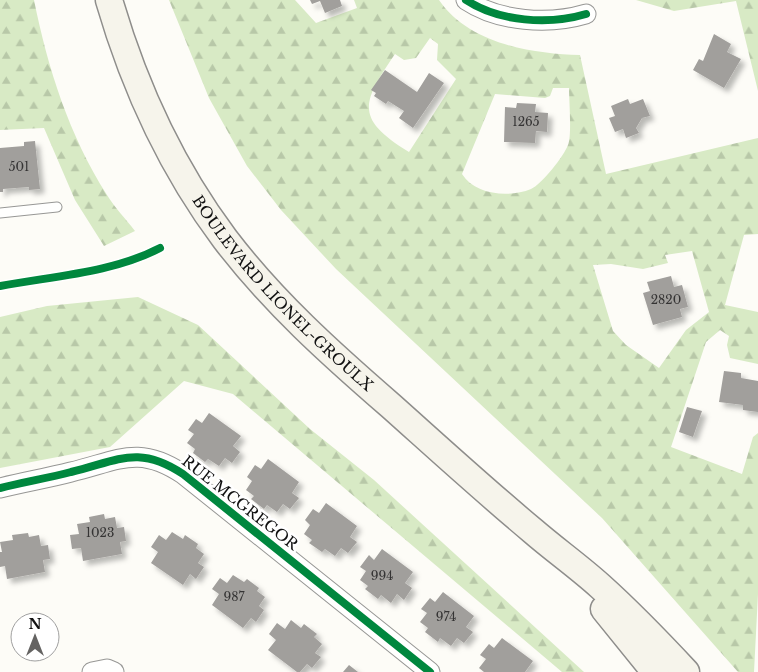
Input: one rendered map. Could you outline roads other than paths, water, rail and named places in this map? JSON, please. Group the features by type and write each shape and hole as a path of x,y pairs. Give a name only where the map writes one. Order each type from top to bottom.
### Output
{"main road":[{"name":"BOULEVARD LIONEL-GROULX","path":"109,0 123,48 142,97 196,196 225,238 289,313 334,356 533,531 605,590 644,627 686,672"},
{"name":"BOULEVARD LIONEL-GROULX","path":"533,531 590,592 655,672"}],"street":[{"path":"466,0 492,12 534,20 557,20 586,14"},
{"name":"RUE MCGREGOR","path":"0,488 73,472 107,461 128,457 156,458 184,474 430,672"},
{"path":"92,672 108,670 114,672"}],"lane":[{"path":"0,213 57,207"}]}
